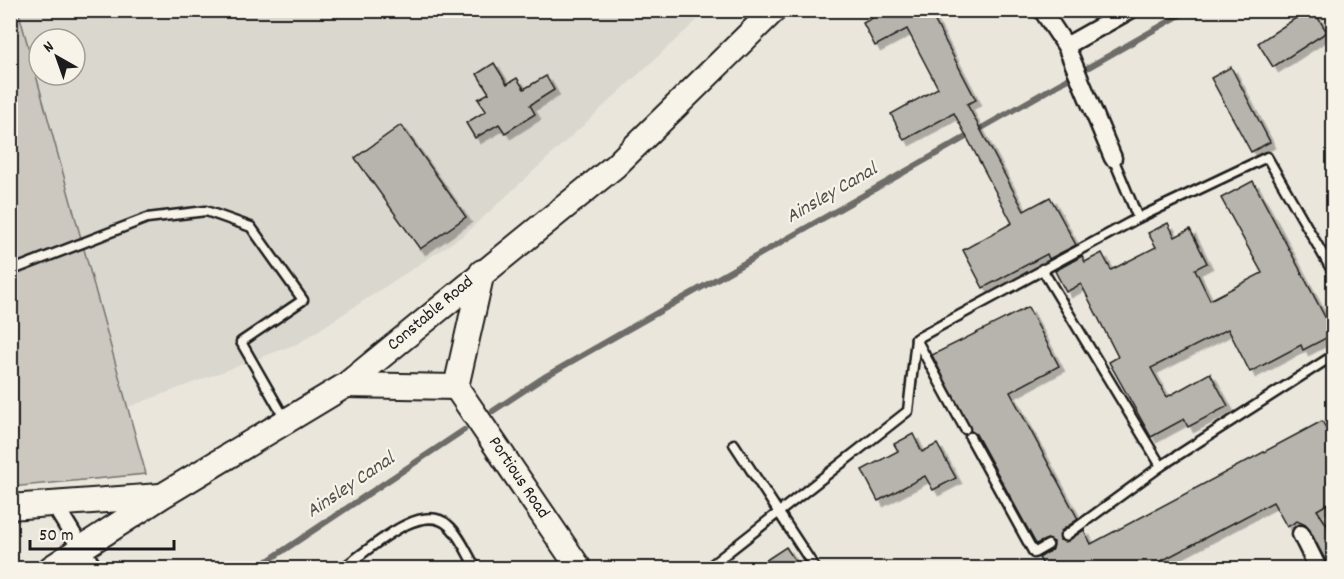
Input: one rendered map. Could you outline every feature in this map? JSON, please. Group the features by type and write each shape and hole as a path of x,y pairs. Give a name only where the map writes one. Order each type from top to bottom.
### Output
{"main road":[{"name":"Constable Road","path":"51,568 87,559 162,496 346,385 615,166 774,10"},
{"path":"346,385 456,387 482,272"},
{"name":"Portious Road","path":"456,387 579,568"},
{"path":"10,507 162,496"}],"street":[{"path":"1042,10 1066,46 1113,158"},
{"path":"1066,46 1130,10"},
{"path":"54,504 87,559"},
{"path":"1300,534 1318,568"}],"lane":[{"path":"916,339 1138,218 1267,157 1334,274"},
{"path":"1113,158 1138,218"},
{"path":"10,271 147,218 206,211 251,227 303,300 242,342 286,421"},
{"path":"1042,269 1161,466"},
{"path":"916,339 1034,553 1048,545"},
{"path":"709,567 908,411 916,339"},
{"path":"1065,536 1161,466 1334,355"},
{"path":"734,444 815,568"},
{"path":"343,568 414,519 432,517 448,525 476,568"}],"shaded area":[{"path":"18,10 27,43 27,87 39,87 146,474 11,487 10,11"},
{"path":"11,11 707,11 464,235 299,343 11,451"}],"building":[{"path":"887,10 929,10 976,100 967,104 1024,211 1050,197 1076,245 1049,259 1047,254 983,288 963,250 1012,223 954,113 904,140 891,114 938,88 907,29 875,46 863,23"},
{"path":"1308,10 1313,10 1327,32 1273,67 1258,43"},
{"path":"494,63 507,84 517,78 524,89 546,76 554,90 530,105 535,114 505,133 499,124 475,138 466,123 486,111 478,99 489,93 477,74"},
{"path":"1231,67 1270,142 1251,152 1211,78"},
{"path":"401,125 466,217 420,249 355,158"},
{"path":"1253,181 1334,334 1303,350 1301,345 1250,372 1228,329 1151,368 1167,397 1210,373 1228,406 1188,427 1184,419 1151,437 1109,362 1118,357 1081,284 1066,292 1055,271 1082,256 1085,262 1102,253 1111,270 1156,247 1148,233 1168,223 1175,237 1190,229 1207,263 1195,269 1210,300 1262,273 1221,198"},
{"path":"1028,307 1059,366 1010,392 1078,519 1061,531 1060,540 1068,541 1084,530 1091,544 1322,421 1334,443 1334,500 1317,510 1334,536 1334,556 1326,561 1306,525 1297,521 1287,527 1273,502 1148,568 1045,568 1039,558 1053,549 1054,542 1047,539 1036,544 976,434 971,431 932,355"},
{"path":"913,434 922,452 937,444 956,478 933,490 925,476 878,501 862,470 898,451 894,444"},
{"path":"786,547 800,568 754,568"}],"waterway":[{"name":"Ainsley Canal","path":"493,411 546,376 1189,10"},
{"name":"Ainsley Canal","path":"257,568 464,430"}]}
